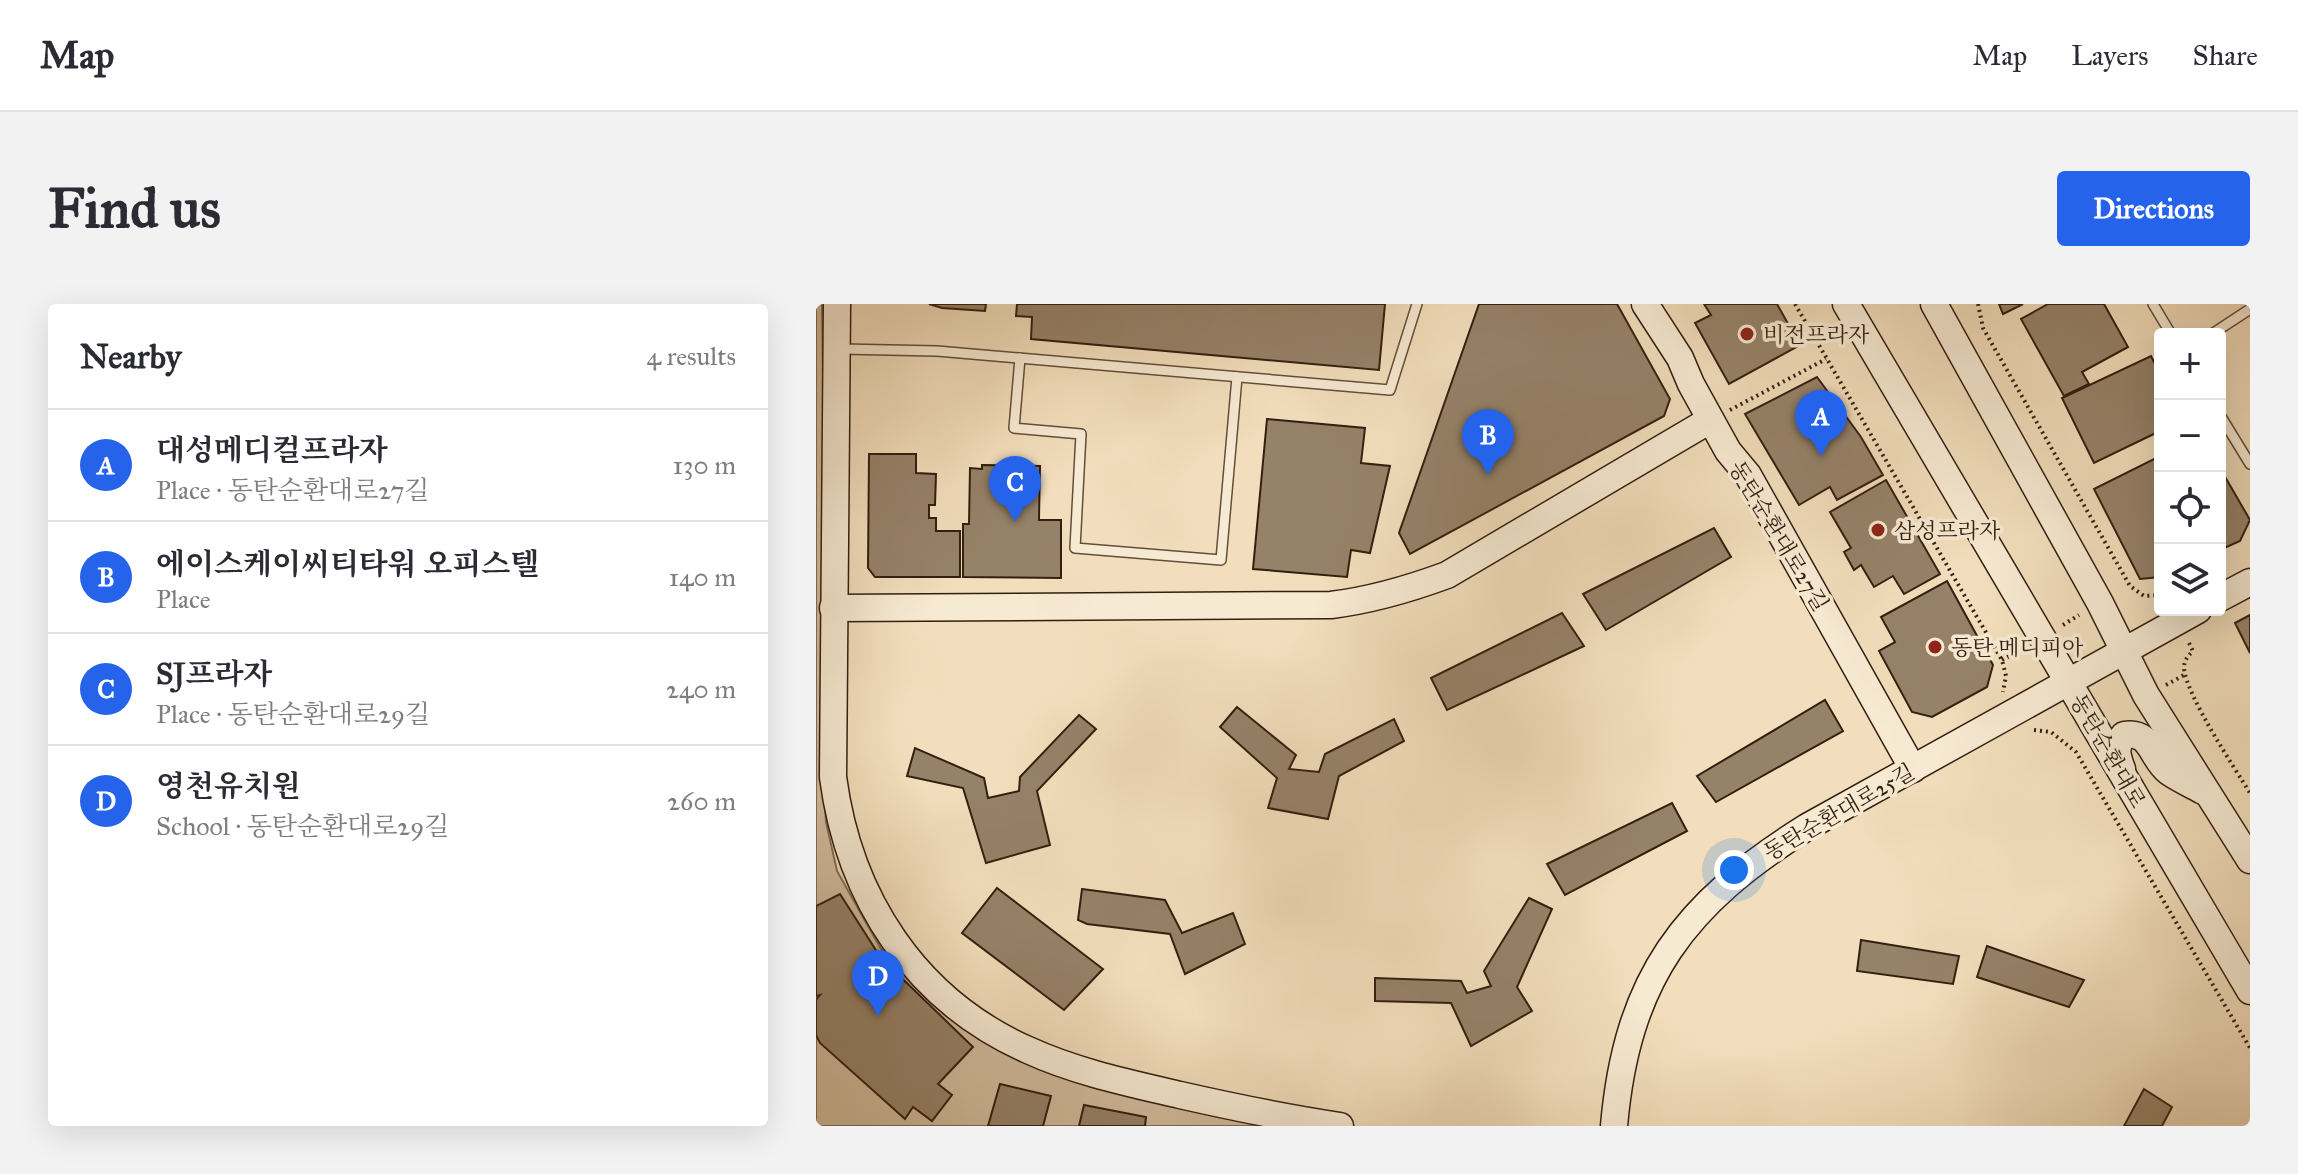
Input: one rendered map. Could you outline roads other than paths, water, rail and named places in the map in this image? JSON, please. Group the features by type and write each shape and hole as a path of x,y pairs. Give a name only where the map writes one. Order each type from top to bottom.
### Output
{"street":[{"path":"837,304 831,737 838,814 847,846 874,909 894,942 930,983 966,1014 1028,1050 1067,1065 1214,1103 1340,1126"},
{"name":"동탄순환대로27길","path":"1645,304 1680,358 1728,451 1748,475 1913,769"},
{"name":"동탄순환대로","path":"1846,304 2250,991"},
{"path":"1934,304 2100,603 2122,652 2250,860"},
{"path":"833,608 1331,605 1360,602 1447,575 1710,420"},
{"path":"2226,595 2250,582"},
{"name":"동탄순환대로25길","path":"1614,1126 1621,1070 1637,1013 1650,982 1690,922 1713,896 1762,855 2187,616"},
{"path":"2132,793 2116,755 2118,741 2124,735 2134,733 2144,737 2168,771 2206,793"}],"lane":[{"path":"836,349 937,351 1390,390 1417,304"},
{"path":"2153,304 2167,328"},
{"path":"2221,328 2250,309"},
{"path":"1020,358 1014,428 1081,434 1075,548 1221,560 1237,377"},
{"path":"2226,425 2250,464"}],"place":[{"name":"비전프라자","path":"1747,334"},
{"name":"대성메디컬프라자","path":"1821,456"},
{"name":"에이스케이씨티타워 오피스텔","path":"1488,475"},
{"name":"SJ프라자","path":"1015,522"},
{"name":"삼성프라자","path":"1878,530"},
{"name":"동탄 메디피아","path":"1935,647"},
{"name":"영천유치원","path":"878,1016"}]}
